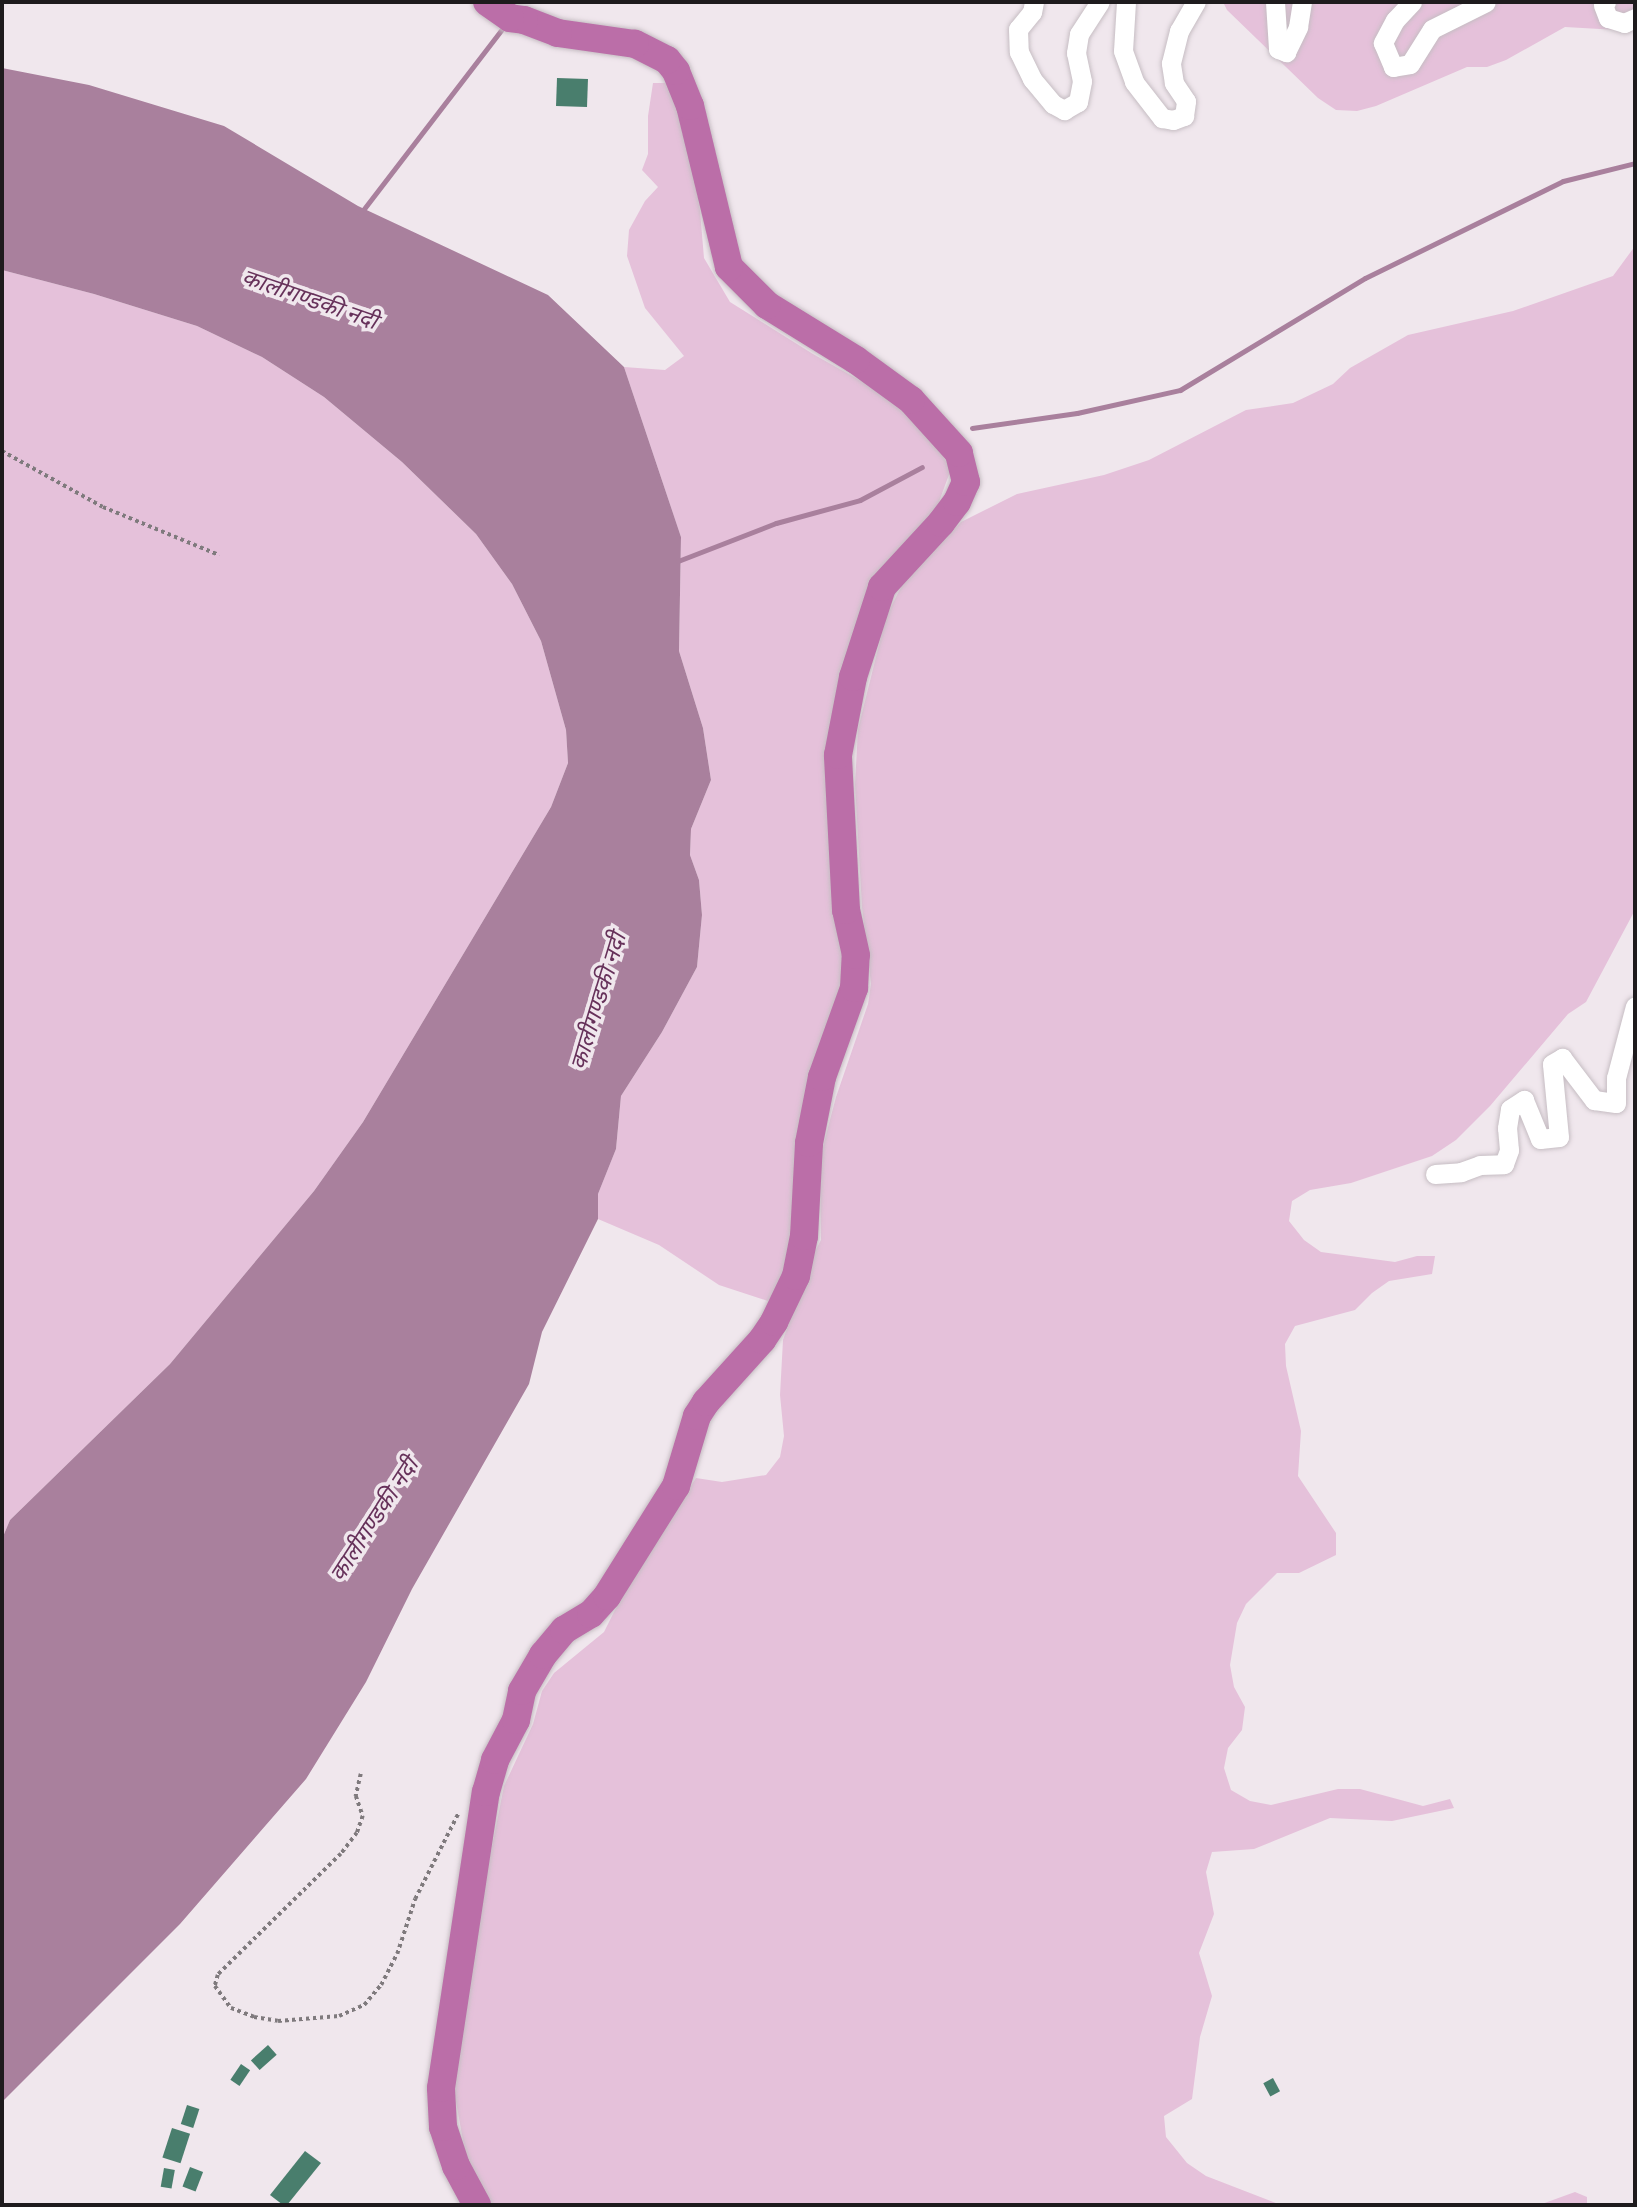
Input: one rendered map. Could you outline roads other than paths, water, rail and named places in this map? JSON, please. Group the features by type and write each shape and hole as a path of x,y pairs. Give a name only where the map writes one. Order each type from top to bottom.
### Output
{"highway":[{"path":"477,2205 456,2166 443,2127 441,2088 486,1792 495,1760 516,1720 522,1691 543,1655 564,1630 591,1615 607,1597 676,1486 697,1416 768,1331 796,1276 804,1236 809,1143 822,1077 854,988 856,955 846,910 838,755 853,677 882,587 941,523 957,502 966,482 959,453 896,387 767,305 730,267 690,106 676,71 667,60 635,44 558,33 524,20 510,18 487,2"}],"street":[{"path":"1034,2 1031,12 1018,29 1019,52 1032,79 1053,104 1064,110 1078,102 1082,81 1076,53 1079,34 1100,2"},
{"path":"1126,2 1123,51 1134,82 1162,118 1174,120 1184,116 1186,101 1174,83 1171,63 1179,31 1196,2"},
{"path":"1275,2 1278,49 1286,52 1298,27 1302,2"},
{"path":"1412,2 1395,20 1382,43 1393,67 1410,65 1432,29 1486,2"},
{"path":"1606,2 1603,5 1608,19 1624,23 1635,18"},
{"path":"1434,1174 1461,1172 1480,1165 1504,1164 1509,1150 1510,1109 1524,1100 1540,1139 1559,1138 1552,1065 1562,1058 1594,1100 1616,1103 1616,1077 1635,1006"}],"water":[{"name":"कालीगण्डकी नदी","path":"2,68 89,85 224,126 358,206 548,295 624,367 681,537 679,651 703,728 711,780 691,829 690,855 699,880 702,915 697,967 662,1032 621,1096 616,1149 598,1194 598,1219 542,1332 529,1384 412,1589 366,1682 306,1779 180,1924 2,2102 2,1539 10,1520 170,1364 314,1191 363,1122 551,807 568,763 566,730 541,641 512,584 476,534 402,462 324,397 262,357 197,326 94,294 2,270"}],"waterway":[{"path":"360,214 505,25"},
{"path":"972,428 1077,413 1180,390 1365,278 1563,181 1635,163"},
{"path":"678,561 776,523 860,500 922,467"}]}
